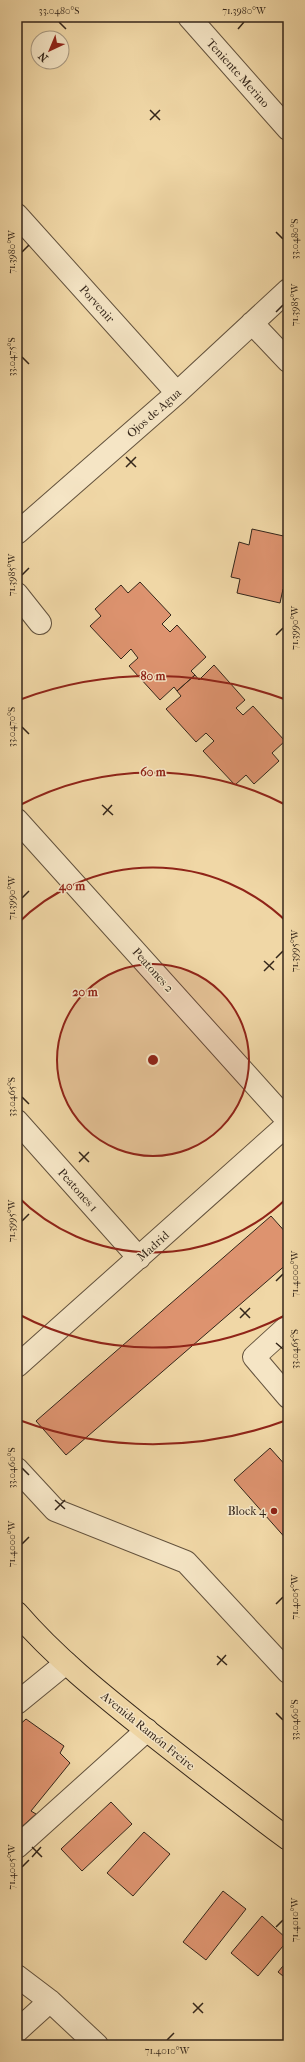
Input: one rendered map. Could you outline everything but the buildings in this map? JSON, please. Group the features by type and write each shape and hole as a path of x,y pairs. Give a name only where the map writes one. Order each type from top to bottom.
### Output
{"main road":[{"name":"Avenida Ramón Freire","path":"17,1613 66,1663 111,1703 288,1839"}],"street":[{"name":"Teniente Merino","path":"189,17 287,127"},
{"name":"Porvenir","path":"17,215 177,393"},
{"name":"Ojos de Agua","path":"17,533 177,393 288,290"},
{"path":"252,324 288,361"},
{"path":"17,594 40,623"},
{"name":"Peatones 2","path":"17,820 288,1121"},
{"name":"Peatones 1","path":"17,1121 139,1258"},
{"name":"Madrid","path":"17,1366 288,1124"},
{"path":"288,1326 254,1357 288,1397"},
{"path":"17,1469 55,1510 186,1562 288,1672"},
{"path":"17,1703 66,1663"},
{"path":"17,1846 147,1730"},
{"path":"17,1976 50,2001 97,2045"},
{"path":"17,2031 50,2001"}],"place":[{"name":"Block 4","path":"274,1511"}]}
